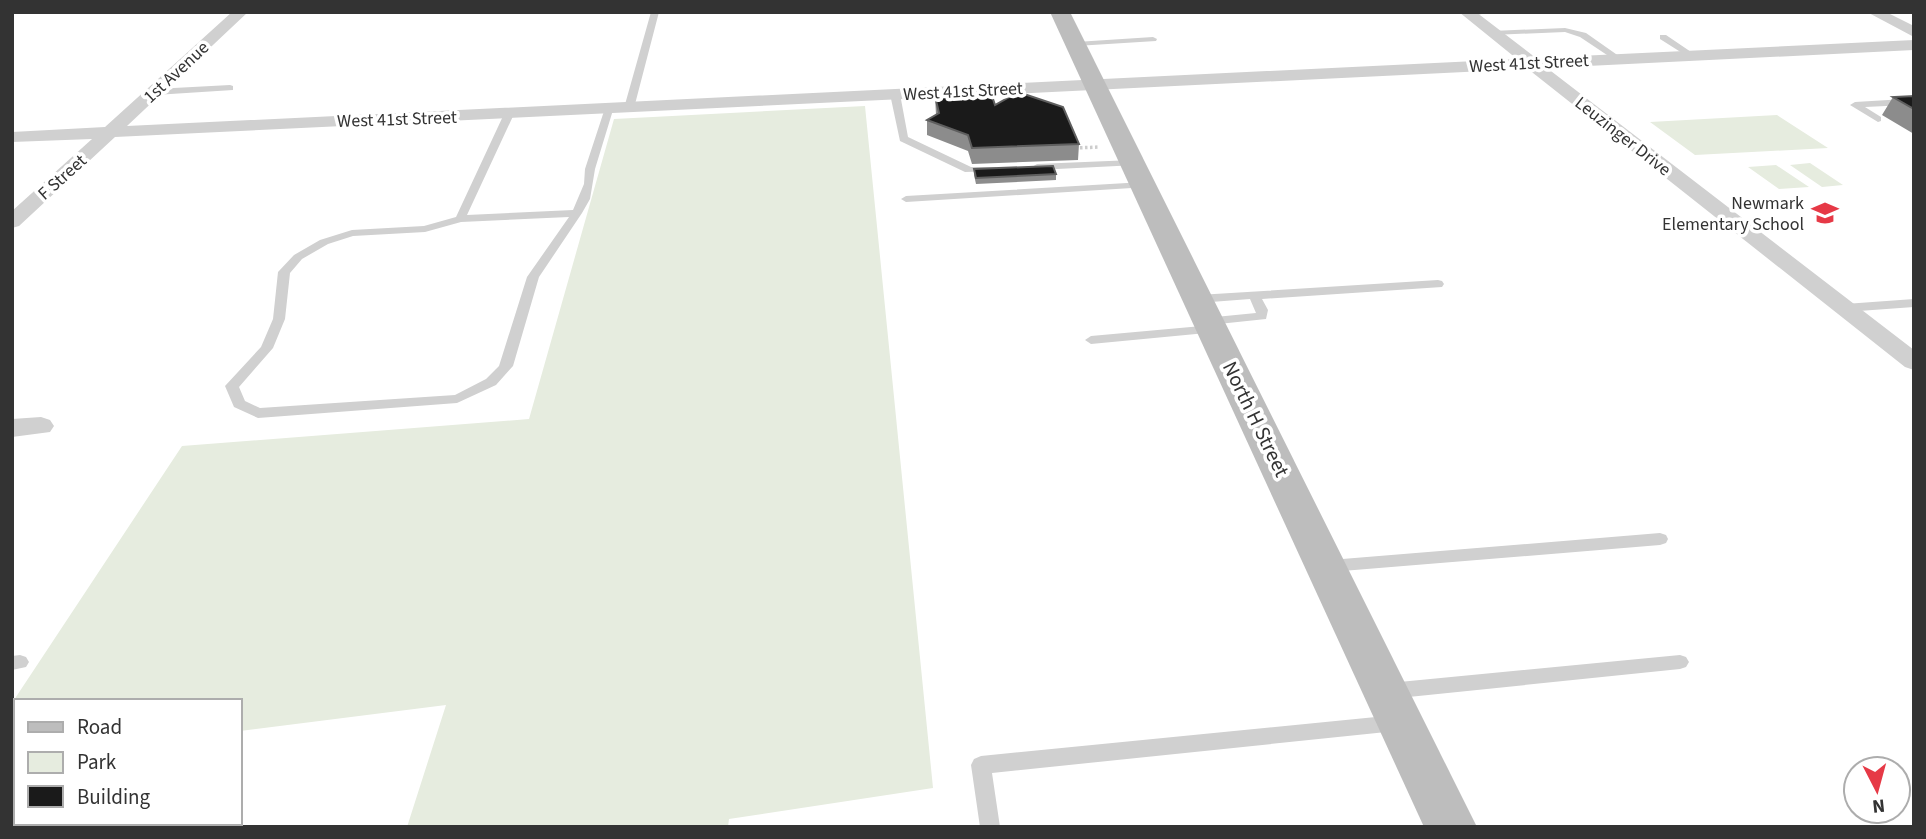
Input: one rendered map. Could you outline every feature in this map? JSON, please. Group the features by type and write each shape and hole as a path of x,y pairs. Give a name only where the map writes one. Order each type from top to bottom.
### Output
{"street":[{"name":"1st Avenue","path":"111,132 241,12"},
{"name":"North H Street","path":"1060,12 1096,85 1128,165 1207,317 1451,827"},
{"path":"1874,12 1914,32"},
{"name":"Leuzinger Drive","path":"1473,13 1492,33 1530,63 1844,308 1910,355"},
{"name":"West 41st Street","path":"12,137 1914,45"},
{"name":"F Street","path":"12,222 111,132"},
{"path":"12,428 41,426"}],"lane":[{"path":"461,12 552,12"},
{"path":"629,108 655,12"},
{"path":"1492,33 1565,30 1583,35 1619,59"},
{"path":"1663,37 1693,55"},
{"path":"1076,44 1153,39"},
{"path":"155,92 230,88"},
{"path":"895,94 903,139 970,170 1009,168"},
{"path":"1878,119 1855,105 1907,102 1914,98"},
{"path":"577,213 460,219 425,229 352,233 324,242 298,257 284,272 279,319 267,348 232,386 239,404 258,413 457,398 485,387 506,368 533,277 577,213 590,178 590,169 608,110"},
{"path":"460,219 509,114"},
{"path":"1023,167 1128,165"},
{"path":"906,199 1128,165"},
{"path":"1207,317 1254,296 1438,285"},
{"path":"1091,340 1207,317 1262,316 1262,310 1254,296"},
{"path":"1844,308 1914,303"},
{"path":"1326,566 1660,539"},
{"path":"990,827 981,765 1394,707 1680,662"}],"path":[{"path":"1071,139 1082,165"},
{"path":"1075,148 1128,165"}],"green space":[{"path":"865,106 933,788 729,819 728,827 407,827 446,705 242,731 242,699 15,699 182,446 529,419 614,119"},
{"path":"1777,115 1828,148 1695,155 1650,122"},
{"path":"1810,163 1843,185 1822,187 1790,165"},
{"path":"1776,165 1809,187 1779,189 1748,167"},
{"path":"14,700 14,760 12,760"}],"building":[{"path":"1018,92 1063,107 1079,144 972,148 968,135 927,120 939,113 935,96 991,93 995,105"},
{"path":"1914,96 1914,109 1893,97"},
{"path":"1053,166 1056,174 976,178 974,169"}],"place":[{"name":"Newmark Elementary School","path":"1825,213"}]}
